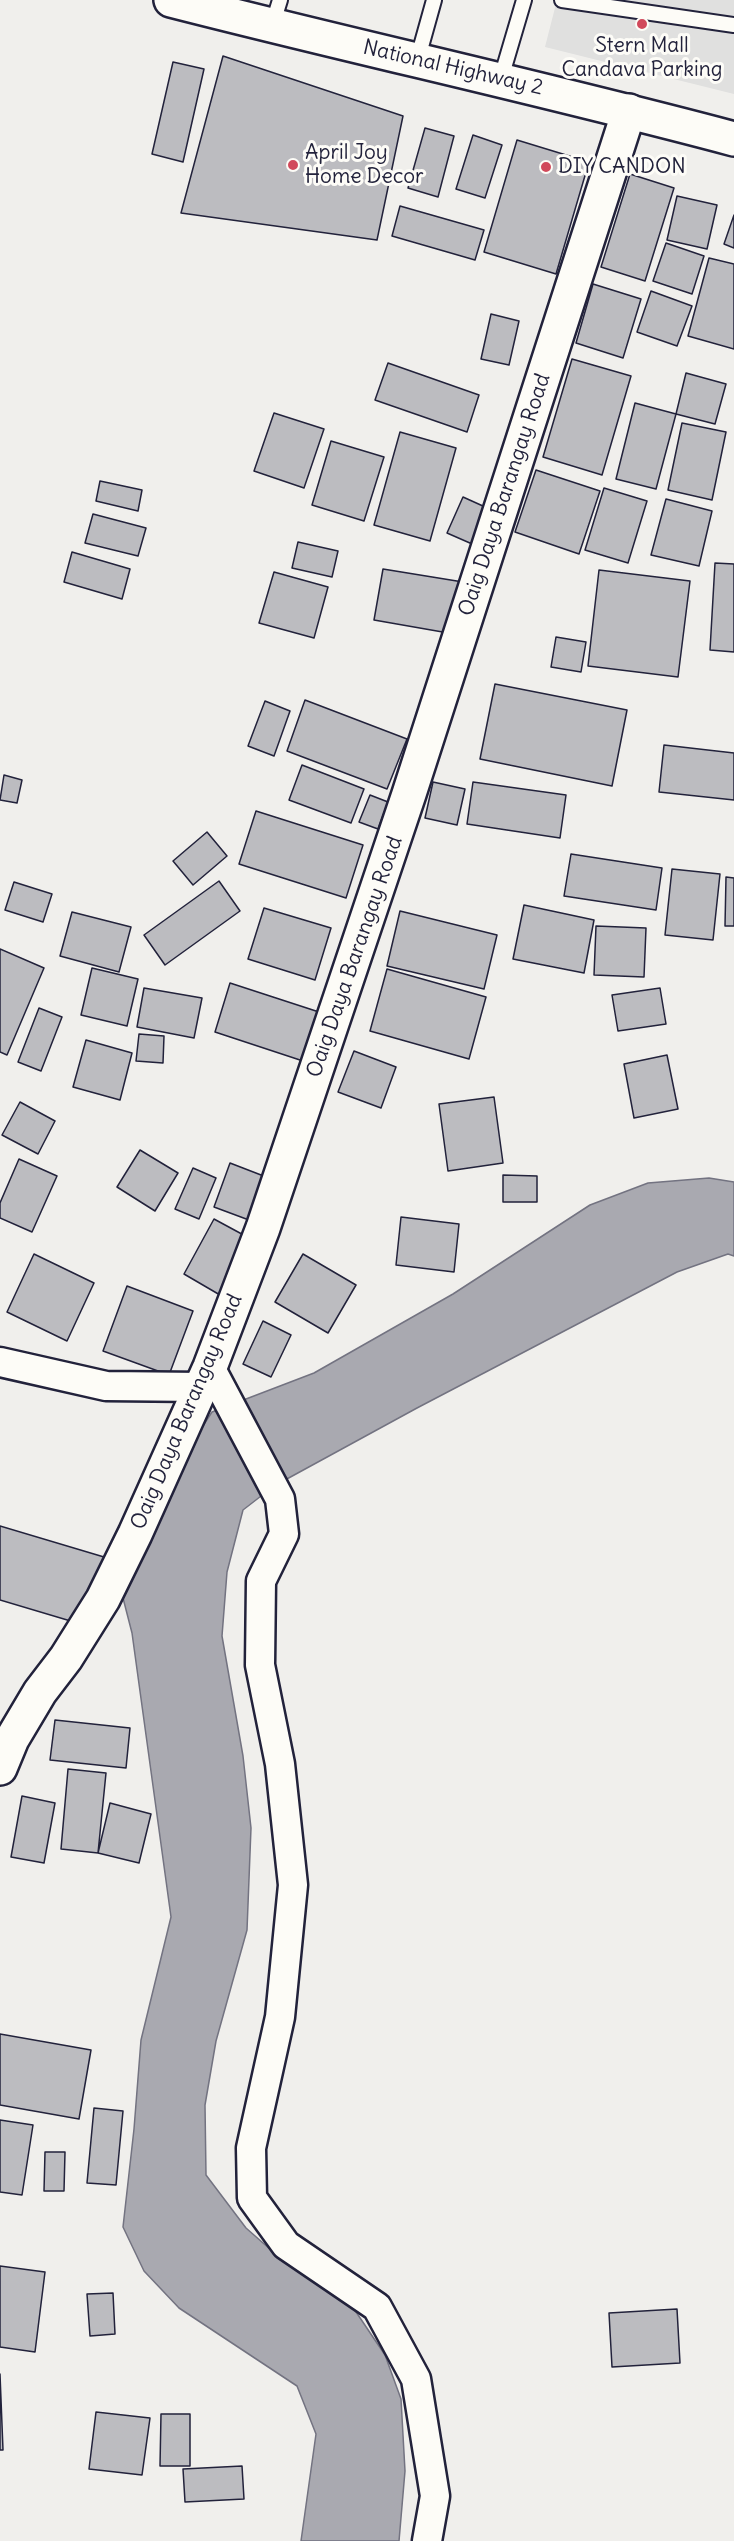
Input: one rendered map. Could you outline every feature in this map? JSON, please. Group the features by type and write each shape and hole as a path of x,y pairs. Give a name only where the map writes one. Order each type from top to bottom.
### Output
{"street":[{"name":"National Highway 2","path":"171,0 276,13 417,61 501,78 734,139"},
{"name":"Oaig Daya Barangay Road","path":"0,1768 12,1739 40,1692 66,1658 103,1599 213,1384 405,806 629,111"},
{"path":"0,1362 106,1386 213,1384 280,1499 284,1533 261,1581 260,1665 280,1764 293,1885 280,2017 252,2148 252,2198 286,2245 377,2307 416,2379 435,2496 427,2541"}],"lane":[{"path":"417,61 434,0"},
{"path":"501,78 524,0"},
{"path":"562,0 734,25"}],"shaded area":[{"name":"Stern Mall Candava Parking","path":"557,0 734,0 734,94 545,47"},
{"path":"709,1178 734,1182 734,1256 728,1254 677,1272 417,1408 274,1486 243,1510 227,1572 222,1636 243,1756 251,1828 247,1930 216,2041 205,2105 206,2175 246,2228 271,2250 346,2297 385,2355 401,2399 405,2471 399,2541 301,2541 316,2434 297,2386 179,2308 144,2271 123,2227 141,2040 171,1917 132,1633 123,1598 169,1478 212,1412 314,1373 453,1294 590,1205 648,1183"}],"building":[{"name":"April Joy Home Decor","path":"223,56 403,116 377,240 181,213"},
{"path":"173,62 204,69 183,162 152,154"},
{"path":"425,128 454,136 438,197 408,188"},
{"path":"473,135 502,145 485,198 456,189"},
{"path":"517,140 589,162 556,274 484,252"},
{"path":"630,174 674,188 645,281 601,267"},
{"path":"677,196 717,205 707,249 667,240"},
{"path":"400,206 484,230 475,260 392,236"},
{"path":"734,215 734,248 724,244"},
{"path":"666,243 704,256 692,294 653,281"},
{"path":"709,258 734,264 734,349 688,336"},
{"path":"593,284 641,299 623,358 576,343"},
{"path":"651,291 692,306 677,346 637,332"},
{"path":"491,314 519,321 509,365 481,359"},
{"path":"572,359 631,376 602,475 543,457"},
{"path":"388,363 479,395 467,432 375,400"},
{"path":"686,373 726,384 715,424 676,414"},
{"path":"635,403 676,414 656,489 616,479"},
{"path":"274,413 324,429 304,488 254,471"},
{"path":"682,423 726,432 712,500 668,490"},
{"path":"400,432 456,448 430,541 374,525"},
{"path":"331,441 384,457 364,521 312,505"},
{"path":"536,470 600,491 579,554 515,532"},
{"path":"100,481 142,490 138,511 96,501"},
{"path":"604,488 647,501 628,563 585,550"},
{"path":"463,497 494,511 479,547 447,533"},
{"path":"666,499 712,511 699,566 651,555"},
{"path":"93,514 146,528 138,556 85,543"},
{"path":"298,542 338,551 332,577 292,568"},
{"path":"72,552 130,569 122,599 64,582"},
{"path":"715,563 734,564 734,652 710,650"},
{"path":"383,569 463,582 454,634 374,620"},
{"path":"599,570 690,581 678,677 588,666"},
{"path":"274,572 328,587 314,638 259,623"},
{"path":"556,637 586,642 581,672 551,667"},
{"path":"495,684 627,710 612,786 480,759"},
{"path":"305,700 407,739 387,789 287,751"},
{"path":"265,701 290,711 274,756 248,746"},
{"path":"664,745 734,753 734,800 659,792"},
{"path":"302,765 364,789 351,823 289,800"},
{"path":"4,775 22,780 17,803 0,800"},
{"path":"433,782 465,789 457,825 425,818"},
{"path":"473,782 566,795 560,838 467,824"},
{"path":"370,795 388,802 378,829 359,822"},
{"path":"256,811 363,845 346,898 239,864"},
{"path":"207,832 227,856 193,885 173,861"},
{"path":"571,854 662,868 656,910 564,896"},
{"path":"672,869 720,874 713,940 665,935"},
{"path":"726,877 734,878 734,926 725,926"},
{"path":"219,881 240,911 165,965 144,935"},
{"path":"14,882 52,894 43,922 5,910"},
{"path":"524,905 594,920 584,973 513,959"},
{"path":"264,908 331,928 315,980 248,959"},
{"path":"400,911 497,935 484,989 387,966"},
{"path":"72,912 131,927 119,972 60,956"},
{"path":"596,926 646,928 644,977 594,975"},
{"path":"0,949 44,968 7,1055 0,1052"},
{"path":"92,968 138,979 127,1026 81,1015"},
{"path":"387,969 486,997 469,1059 370,1031"},
{"path":"230,983 319,1012 303,1061 215,1032"},
{"path":"144,988 202,998 194,1038 137,1027"},
{"path":"660,988 666,1024 618,1031 612,995"},
{"path":"39,1008 62,1017 41,1071 18,1062"},
{"path":"139,1034 164,1036 163,1063 136,1061"},
{"path":"86,1040 132,1053 120,1100 73,1087"},
{"path":"354,1051 396,1067 381,1108 338,1092"},
{"path":"667,1055 678,1109 634,1118 624,1064"},
{"path":"494,1097 503,1163 448,1171 439,1104"},
{"path":"20,1102 55,1121 38,1154 2,1135"},
{"path":"140,1150 178,1173 155,1211 117,1187"},
{"path":"19,1159 57,1176 32,1232 0,1218 0,1203"},
{"path":"230,1163 274,1180 257,1223 214,1207"},
{"path":"193,1168 216,1178 199,1219 175,1209"},
{"path":"503,1175 537,1176 537,1202 503,1202"},
{"path":"401,1217 459,1224 454,1272 396,1265"},
{"path":"214,1219 251,1239 220,1295 184,1274"},
{"path":"34,1254 94,1283 67,1341 7,1312"},
{"path":"303,1254 356,1285 328,1333 275,1302"},
{"path":"127,1286 193,1311 169,1375 103,1351"},
{"path":"263,1321 291,1335 271,1377 243,1364"},
{"path":"0,1526 104,1557 84,1625 0,1600"},
{"path":"55,1720 130,1728 126,1768 50,1760"},
{"path":"68,1769 106,1773 98,1853 61,1849"},
{"path":"22,1796 55,1803 44,1863 11,1857"},
{"path":"110,1803 151,1814 139,1863 98,1853"},
{"path":"0,2034 91,2050 79,2119 0,2105"},
{"path":"94,2108 123,2111 116,2185 87,2183"},
{"path":"0,2120 33,2125 22,2195 0,2192"},
{"path":"45,2152 65,2152 64,2191 44,2191"},
{"path":"0,2266 45,2272 35,2352 0,2347"},
{"path":"113,2293 115,2334 90,2336 87,2294"},
{"path":"677,2309 680,2363 612,2367 609,2313"},
{"path":"0,2374 3,2450 0,2450"},
{"path":"96,2412 150,2418 142,2475 89,2469"},
{"path":"161,2414 190,2414 190,2466 160,2466"},
{"path":"242,2466 244,2499 185,2502 183,2469"}],"place":[{"name":"Stern Mall Candava Parking","path":"642,24"},
{"name":"April Joy Home Decor","path":"293,165"},
{"name":"DIY CANDON","path":"546,167"}]}
